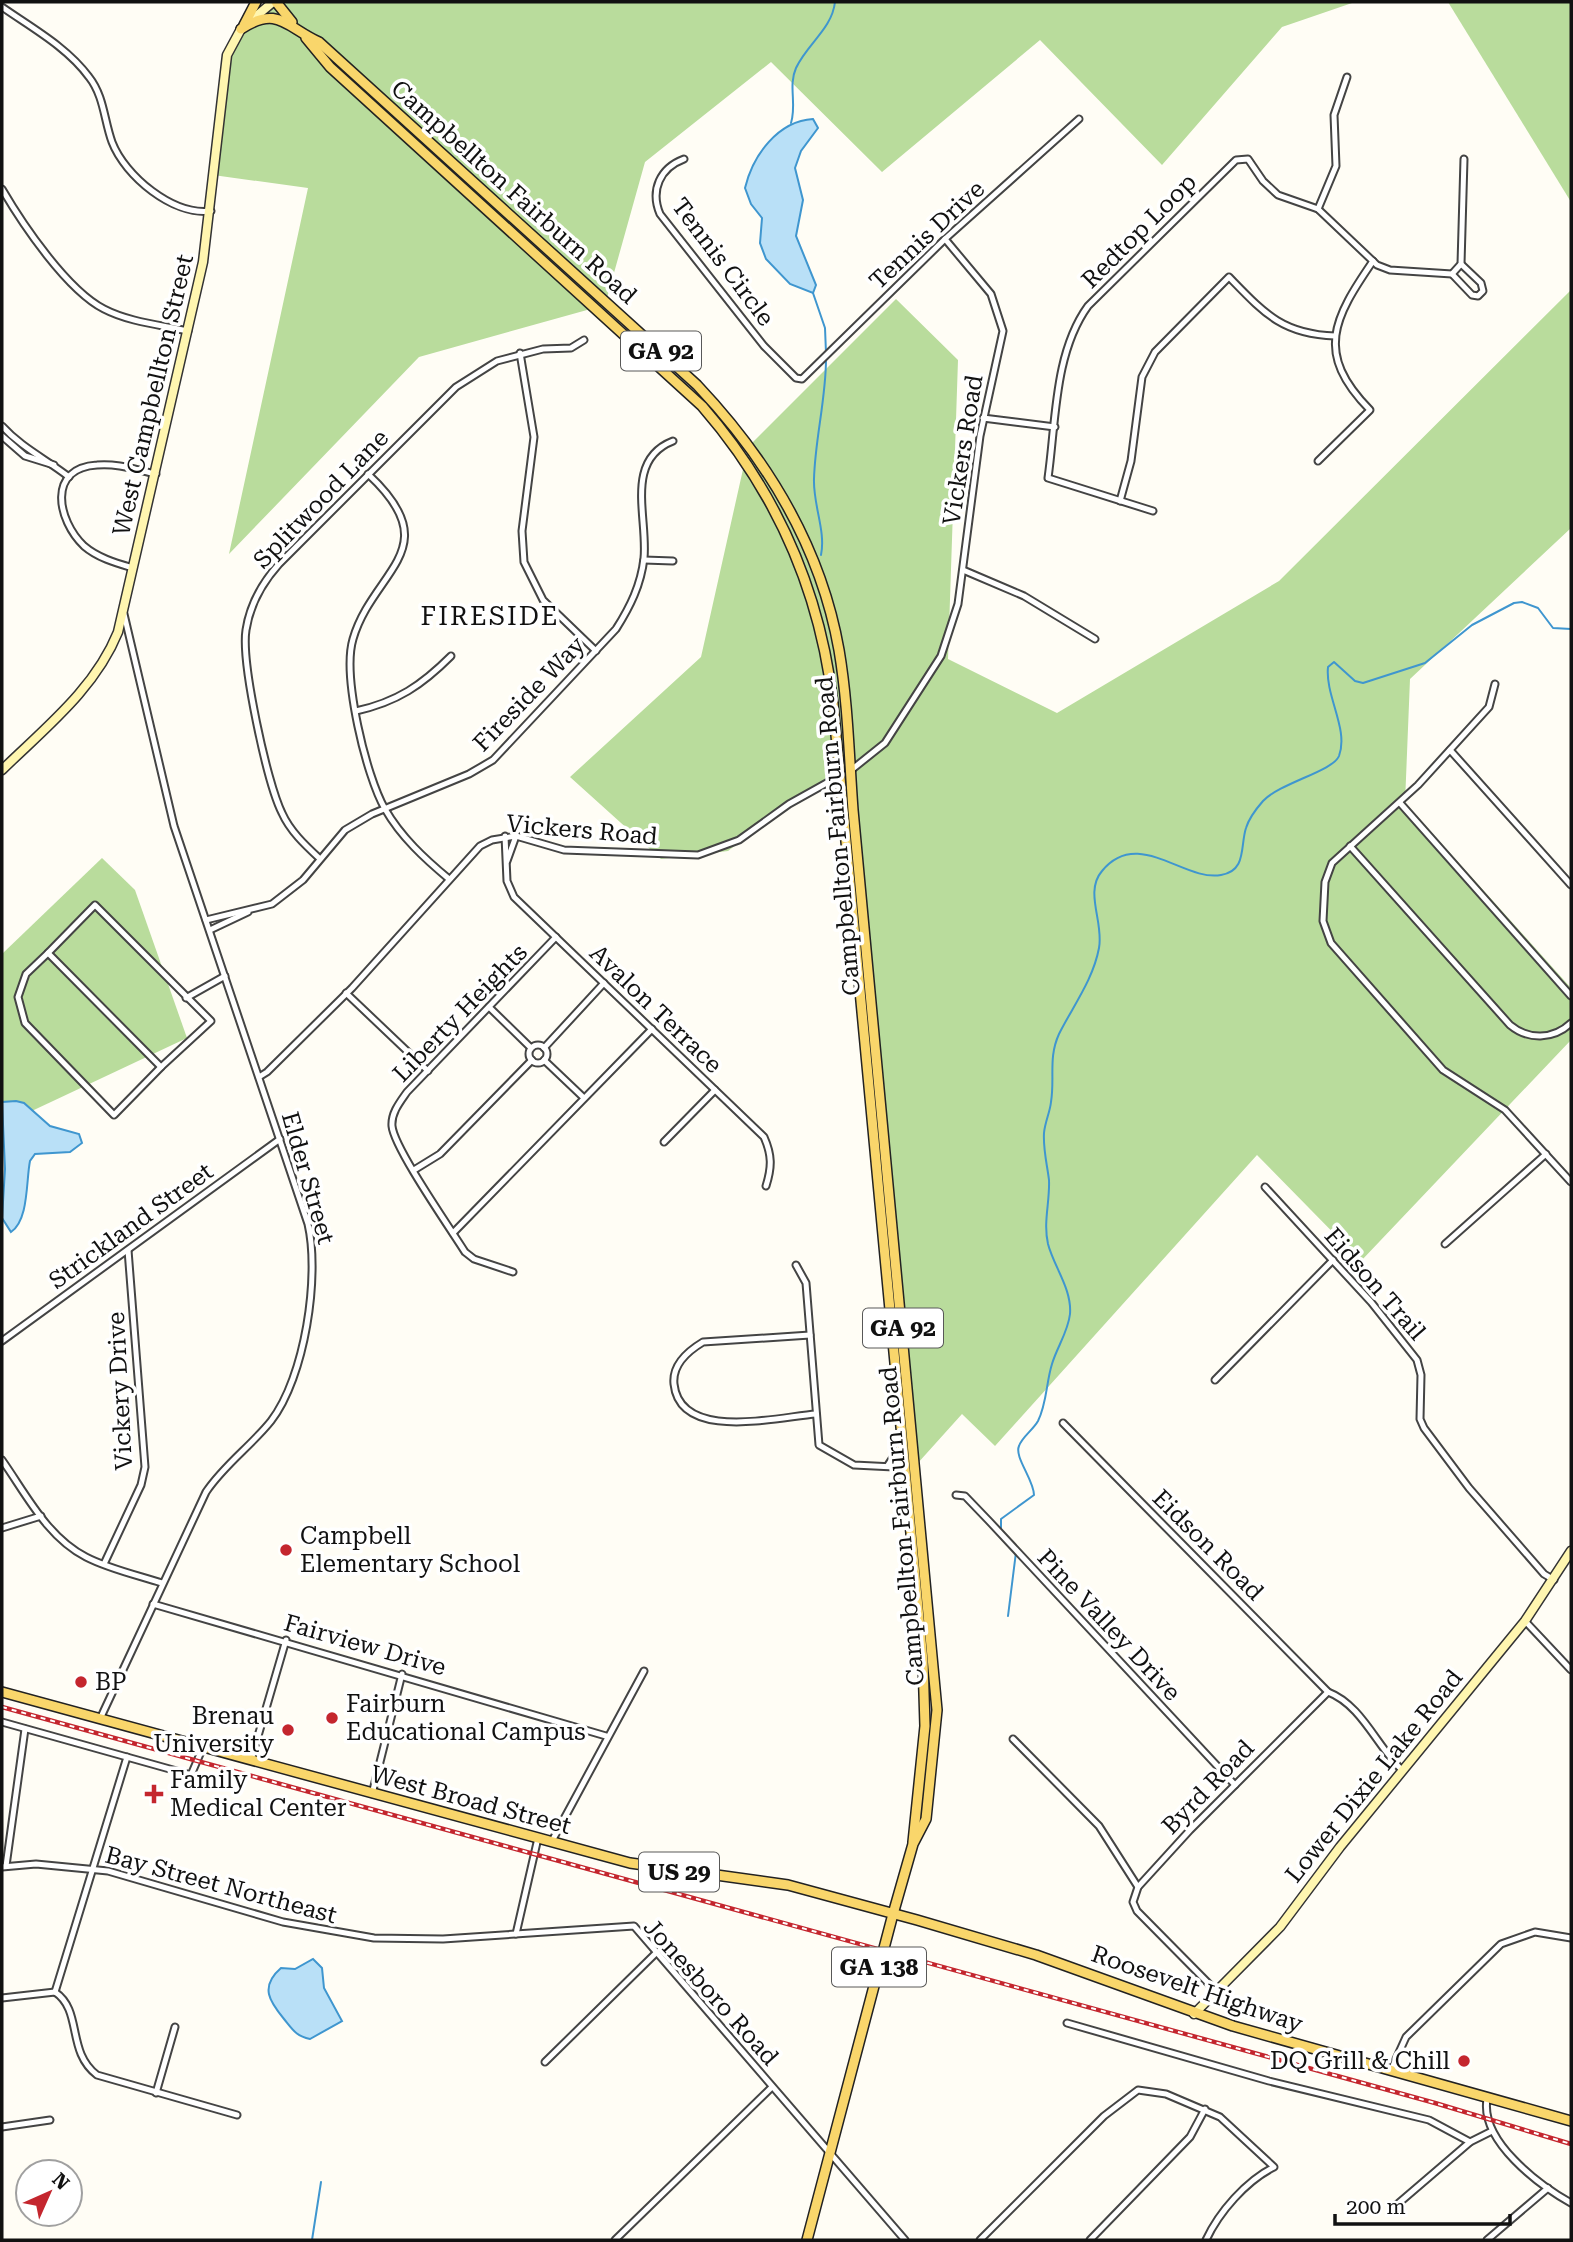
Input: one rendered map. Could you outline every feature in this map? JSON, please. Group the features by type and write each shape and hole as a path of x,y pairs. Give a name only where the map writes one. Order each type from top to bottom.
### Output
{"main road":[{"path":"241,29 256,2"},
{"name":"West Campbellton Street","path":"2,770 85,689 110,652 123,612 188,331 211,211 226,65 233,40 241,29 274,2"},
{"name":"Campbellton Fairburn Road","path":"274,2 330,67 690,392 737,448 778,516 814,606 831,684 925,1705 913,1844 893,1914"},
{"path":"241,29 258,19 274,17 304,35"},
{"name":"Campbellton Fairburn Road","path":"304,35 318,41 371,88 712,400 751,449 790,511 823,586 839,652 849,728 850,771 937,1687 926,1819 913,1844"},
{"name":"Lower Dixie Lake Road","path":"1194,2014 1280,1927 1402,1770 1525,1620 1571,1551"},
{"name":"West Broad Street","path":"2,1692 538,1838 674,1871 788,1885 893,1914"},
{"name":"Roosevelt Highway","path":"893,1914 1035,1955 1194,2014 1571,2121"},
{"name":"GA 138","path":"807,2240 828,2152 893,1914"}],"street":[{"path":"2,7 55,44 88,75 100,97 113,145 131,173 164,199 198,211 211,211"},
{"path":"1318,209 1336,166 1334,116 1347,78"},
{"name":"Tennis Drive","path":"802,379 945,239 1079,118"},
{"name":"Tennis Circle","path":"684,159 669,167 658,181 655,198 660,214 764,346 796,378 802,379"},
{"name":"Redtop Loop","path":"1153,511 1048,478 1066,348 1075,324 1088,306 1236,160 1248,159 1263,181 1278,195 1318,209 1373,261 1390,270 1452,274"},
{"path":"1461,264 1481,284 1483,291 1478,296 1472,295 1452,274 1461,264 1464,159"},
{"path":"2,189 31,236 87,297 119,316 188,331"},
{"name":"Vickers Road","path":"259,1077 346,993 480,846 505,836 516,836 564,850 698,855 733,844 804,794 850,771 885,743 941,656 956,613 983,418 1002,344 1002,323 991,294 945,239"},
{"path":"1318,461 1370,410 1344,377 1335,336 1343,305 1373,261"},
{"path":"1120,501 1131,461 1142,377 1155,352 1229,277 1265,314 1279,323 1297,332 1335,336"},
{"name":"Splitwood Lane","path":"319,859 291,829 275,798 246,670 245,633 253,603 270,575 456,387 497,361 520,354 570,348 584,340"},
{"path":"520,354 534,437 522,531 524,562 543,600 596,651"},
{"path":"983,418 1055,427"},
{"path":"2,426 20,445 50,460 69,477"},
{"path":"2,436 25,456 54,465"},
{"name":"Fireside Way","path":"210,930 272,904 290,892 345,831 385,809 469,774 493,760 596,651 629,610 638,586 643,559 642,481 647,461 654,452 673,441"},
{"path":"133,568 98,556 75,536 61,506 61,495 69,477 79,469 98,465 156,474"},
{"path":"368,474 396,504 402,521 404,540 397,567 362,618 352,640 349,672 356,711 372,778 385,809 410,843 449,879"},
{"path":"643,559 673,561"},
{"path":"962,570 1024,596 1094,639"},
{"name":"Elder Street","path":"100,1719 205,1492 223,1469 272,1420 287,1395 296,1368 313,1290 313,1248 308,1224 165,795 123,612"},
{"path":"356,711 382,706 407,695 451,656"},
{"path":"1495,684 1489,707 1450,750 1400,803 1332,863 1325,882 1323,921 1331,943 1443,1070 1506,1110 1571,1182"},
{"path":"1450,750 1571,886"},
{"path":"1400,803 1571,996"},
{"name":"Avalon Terrace","path":"505,836 504,858 507,861"},
{"name":"Avalon Terrace","path":"516,836 507,861 507,881 514,897 764,1137 770,1150 772,1167 766,1186"},
{"path":"1350,846 1510,1025 1530,1036 1542,1036 1554,1034 1571,1023"},
{"path":"94,905 186,998 211,1021 114,1115 25,1023 18,998 26,974 94,905"},
{"name":"Fireside Way","path":"206,920 248,912"},
{"name":"Liberty Heights","path":"513,1272 474,1259 465,1252 397,1145 391,1124 397,1105 556,937"},
{"path":"48,953 161,1067"},
{"path":"186,998 225,976"},
{"path":"584,1098 544,1060 544,1048 604,983"},
{"path":"346,993 428,1071"},
{"path":"414,1170 440,1154 532,1060 531,1048 489,1007"},
{"path":"453,1233 652,1029"},
{"path":"531,1048 539,1045 544,1048"},
{"path":"532,1060 537,1063 544,1060"},
{"path":"664,1142 715,1090"},
{"name":"Strickland Street","path":"2,1341 280,1139"},
{"path":"1445,1244 1546,1154"},
{"name":"Eidson Trail","path":"1265,1187 1333,1261 1417,1360 1421,1375 1420,1419 1429,1436 1469,1488 1544,1574 1554,1580"},
{"name":"Vickery Drive","path":"104,1564 141,1485 145,1467 128,1250"},
{"path":"1215,1380 1333,1261"},
{"path":"796,1265 806,1283 819,1446 855,1465 888,1465 899,1471 905,1482"},
{"path":"810,1335 703,1342 690,1350 678,1364 673,1382 678,1401 691,1415 710,1422 816,1414"},
{"name":"Eidson Road","path":"1063,1423 1328,1692"},
{"path":"888,1465 902,1443"},
{"path":"2,1460 41,1516 69,1546 104,1564 162,1583"},
{"name":"Pine Valley Drive","path":"956,1495 965,1496 1235,1785"},
{"path":"2,1528 41,1516"},
{"name":"Fairview Drive","path":"153,1604 286,1640 606,1736"},
{"path":"1525,1620 1571,1670"},
{"path":"251,1760 286,1640"},
{"path":"552,1841 643,1671"},
{"path":"372,1794 402,1674"},
{"path":"1328,1692 1371,1730 1402,1770"},
{"name":"Byrd Road","path":"1138,1887 1328,1692"},
{"path":"2,1722 191,1775 203,1747"},
{"path":"4,1866 25,1729"},
{"path":"1013,1739 1099,1826 1138,1887 1133,1902 1137,1912 1217,1992"},
{"path":"55,1992 127,1757"},
{"path":"516,1934 538,1838"},
{"name":"Bay Street Northeast","path":"4,1866 36,1864 93,1869 283,1923 337,1934 413,1940 516,1934"},
{"name":"Jonesboro Road","path":"516,1934 634,1926 905,2240"},
{"path":"1391,2070 1406,2037 1501,1944 1535,1932 1571,1938"},
{"path":"545,2062 657,1952"},
{"path":"2,1998 55,1992"},
{"path":"55,1992 69,2009 77,2050 89,2069 105,2079 237,2115"},
{"path":"1068,2023 1269,2081 1429,2120 1470,2142"},
{"path":"156,2093 175,2026"},
{"path":"615,2240 772,2087"},
{"path":"980,2240 1104,2116 1138,2090 1153,2090 1220,2117 1274,2167 1262,2173 1219,2217 1206,2240"},
{"path":"1487,2099 1486,2112 1492,2131 1518,2163 1571,2203"},
{"path":"1090,2240 1190,2137 1205,2109"},
{"path":"2,2127 50,2120"},
{"path":"1393,2208 1470,2142 1492,2131"},
{"path":"1487,2240 1548,2188"}],"green space":[{"path":"281,2 1355,2 1282,27 1162,165 1040,40 882,172 771,62 645,162 605,305 419,357 229,554 308,188 213,175 233,50 246,27"},
{"path":"1448,2 1571,2 1571,202"},
{"path":"1571,290 1571,528 1410,679 1405,803 1571,988 1571,1040 1361,1261 1257,1155 995,1446 962,1414 908,1474 849,774 774,816 728,851 661,859 570,777 701,657 748,447 896,299 958,360 948,659 1057,713 1279,581"},
{"path":"102,858 135,890 187,1038 2,1125 2,954"}],"water":[{"path":"813,119 818,128 801,151 795,168 803,200 796,236 816,285 813,293 790,284 766,259 760,243 762,218 751,204 745,188 754,164 769,142 789,126"},
{"path":"2,1102 24,1103 50,1126 79,1134 82,1143 70,1152 35,1154 30,1161 21,1219 11,1232 2,1218 5,1169"},
{"path":"313,1959 322,1968 324,1988 342,2021 310,2039 298,2034 279,2013 271,2000 269,1988 274,1975 281,1968 295,1969"}],"waterway":[{"path":"791,123 796,68 829,20 835,2"},
{"path":"813,293 825,328 826,353"},
{"path":"821,555 822,537 814,479 826,359"},
{"path":"1001,1531 1001,1519 1034,1495 1018,1451 1041,1414 1052,1364 1070,1314 1068,1296 1048,1244 1046,1220 1049,1180 1044,1133 1051,1102 1056,1043 1087,982 1099,948 1094,898 1097,879 1102,871 1116,859 1131,854 1161,859 1207,875 1221,875 1235,868 1241,857 1247,824 1263,801 1281,788 1327,767 1339,756 1341,735 1328,678 1328,667 1334,662 1355,681 1363,683 1425,663 1472,625 1514,603 1522,602 1538,608 1553,628 1571,629"},
{"path":"1008,1616 1016,1552"},
{"path":"312,2240 321,2182"}],"railway":[{"path":"2,1707 1435,2103 1571,2144"}],"place":[{"name":"Campbell Elementary School","path":"286,1550"},
{"name":"BP","path":"81,1682"},
{"name":"Fairburn Educational Campus","path":"332,1718"},
{"name":"Brenau University","path":"288,1730"},
{"name":"Family Medical Center","path":"154,1794"},
{"name":"DQ Grill & Chill","path":"1464,2061"}],"district":[{"name":"FIRESIDE","path":"490,616"}]}
